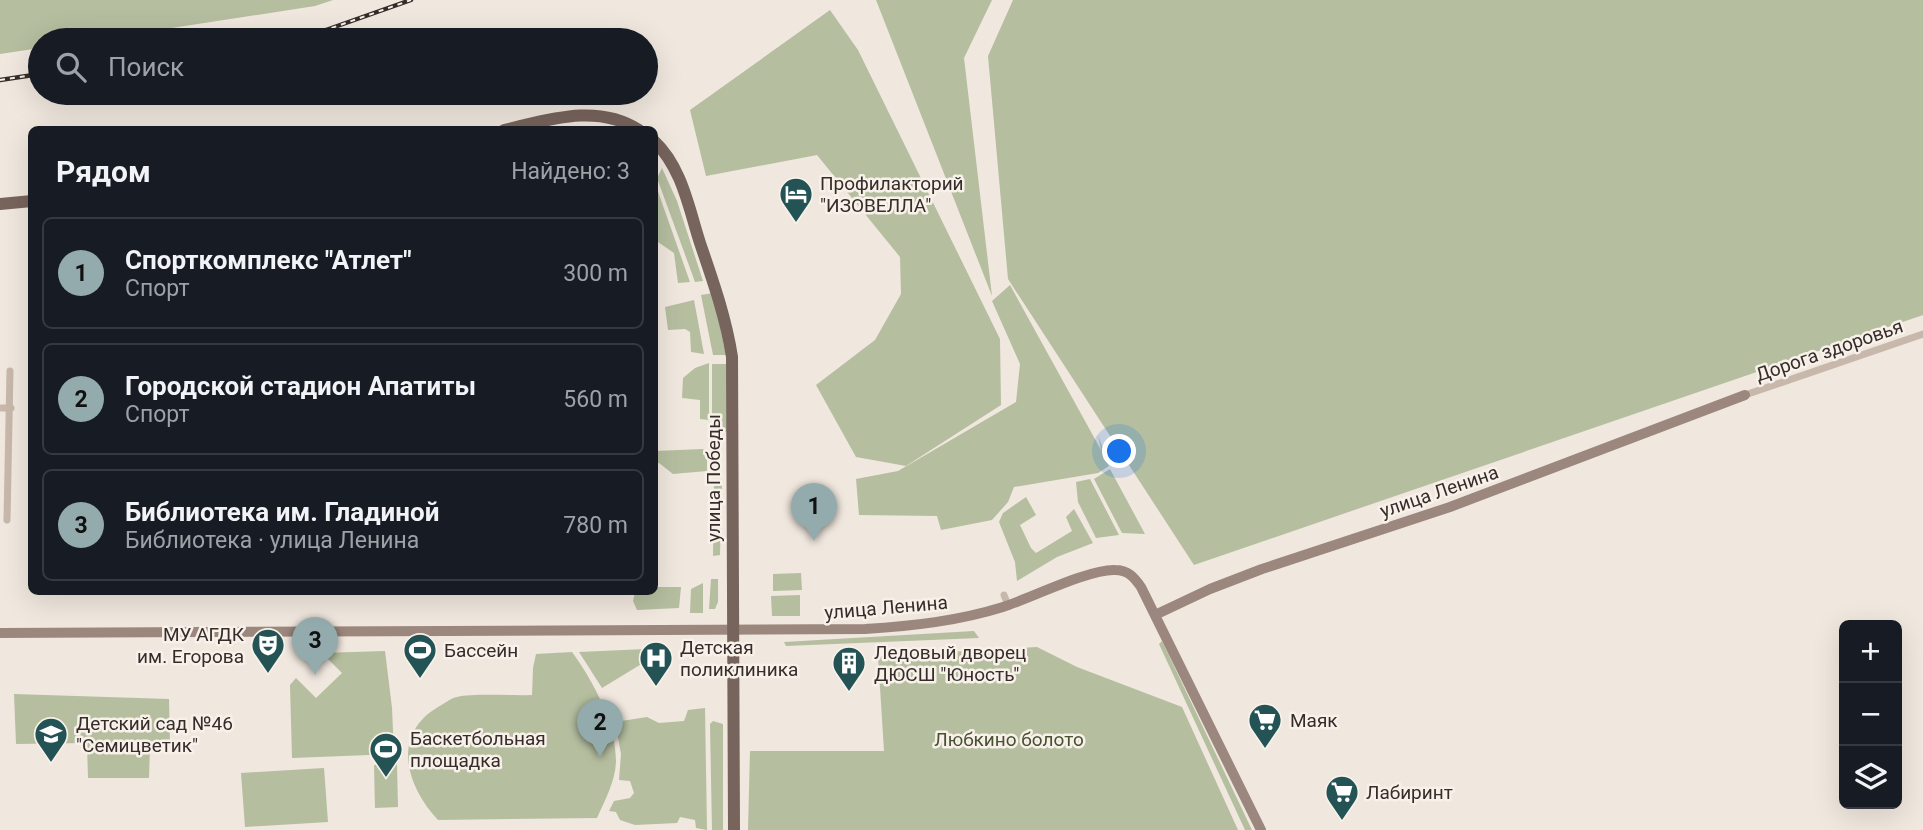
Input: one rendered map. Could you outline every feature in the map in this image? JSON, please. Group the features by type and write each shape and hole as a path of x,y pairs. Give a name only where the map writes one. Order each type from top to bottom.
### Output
{"main road":[{"path":"526,126 585,115 608,116 630,126"},
{"name":"улица Победы","path":"658,145 667,155 680,182 728,331 732,376 731,631 734,830"},
{"path":"0,204 28,201"}],"street":[{"name":"Дорога здоровья","path":"1745,396 1923,334"},
{"path":"7,520 4,486 11,408 10,371"},
{"name":"улица Ленина","path":"0,633 866,629 923,625 958,619 1006,600 1114,569 1128,572 1135,578 1155,615 1210,589 1262,569 1450,507 1745,396"},
{"path":"0,408 11,408"},
{"path":"1155,615 1261,830"}],"green space":[{"path":"0,0 333,0 315,6 172,28 28,28 28,50 0,54"},
{"path":"876,0 992,0 964,58 992,296"},
{"path":"1013,0 1923,0 1923,315 1194,565 1008,279 988,56"},
{"path":"830,10 858,50 1000,339 1001,405 906,466 856,457 816,385 875,340 901,294 900,257 817,155 706,176 690,110"},
{"path":"662,168 677,201 703,281 695,282 658,176"},
{"path":"658,191 690,282 678,283 674,253 658,242"},
{"path":"1010,285 1101,450 1098,435 1109,466 1098,473 1014,487 1008,502 992,520 941,530 937,516 859,515 856,479 898,471 1016,402 1020,364 992,301"},
{"path":"713,293 726,355 713,355 701,295"},
{"path":"694,300 704,354 691,352 690,332 685,329 668,330 665,307"},
{"path":"709,363 709,420 700,419 700,400 682,398 683,378 695,368"},
{"path":"712,364 728,364 729,432 712,432"},
{"path":"707,450 707,471 673,474 658,463 658,451"},
{"path":"1110,469 1145,534 1122,533 1094,479"},
{"path":"1090,479 1119,535 1096,538 1078,502 1076,482"},
{"path":"722,482 720,555 713,556 714,483"},
{"path":"1026,497 1036,515 1020,525 1036,553 1072,531 1066,517 1074,509 1093,543 1057,557 1017,581 1015,562 999,522 1003,513"},
{"path":"801,573 802,590 773,591 773,574"},
{"path":"711,579 718,579 718,602 715,609 709,609"},
{"path":"703,583 703,613 690,613 691,589"},
{"path":"658,587 681,587 679,608 637,610 633,601 634,595 658,595"},
{"path":"800,595 800,616 772,616 771,596"},
{"path":"974,631 979,638 786,646 784,642"},
{"path":"1162,641 1252,830 1245,830 1159,644"},
{"name":"Любкино болото","path":"1037,647 1077,667 1182,707 1238,830 748,830 750,751 884,751 878,656"},
{"path":"646,649 648,660 602,688 579,652"},
{"path":"385,651 394,754 292,758 290,685 296,678 316,698 342,673 322,653"},
{"path":"572,652 602,704 615,748 614,777 597,818 438,820 418,792 408,761 409,746 423,718 457,697 532,695 536,654"},
{"path":"14,694 169,699 170,747 150,747 149,778 88,778 87,743 16,744"},
{"path":"705,708 707,830 696,828 695,820 680,817 677,823 635,825 620,820 616,812 609,811 614,801 630,798 634,793 630,781 619,780 621,754 615,722 647,717 659,723 684,721 688,710"},
{"path":"713,721 723,724 723,830 712,830 710,724"},
{"name":"Баскетбольная площадка","path":"397,764 398,807 375,808 374,765"},
{"path":"324,768 328,822 245,827 241,773"}],"railway":[{"path":"332,28 411,0"},
{"path":"0,80 28,76"}],"place":[{"name":"Профилакторий \"ИЗОВЕЛЛА\"","path":"796,224"},
{"name":"Спорткомплекс \"Атлет\"","path":"814,541"},
{"name":"МУ АГДК им. Егорова","path":"268,675"},
{"name":"Библиотека им. Гладиной","path":"315,675"},
{"name":"Бассейн","path":"420,680"},
{"name":"Детская поликлиника","path":"656,688"},
{"name":"Ледовый дворец ДЮСШ \"Юность\"","path":"849,693"},
{"name":"Маяк","path":"1265,750"},
{"name":"Городской стадион Апатиты","path":"600,757"},
{"name":"Детский сад №46 \"Семицветик\"","path":"51,764"},
{"name":"Баскетбольная площадка","path":"386,779"},
{"name":"Лабиринт","path":"1342,822"}]}
